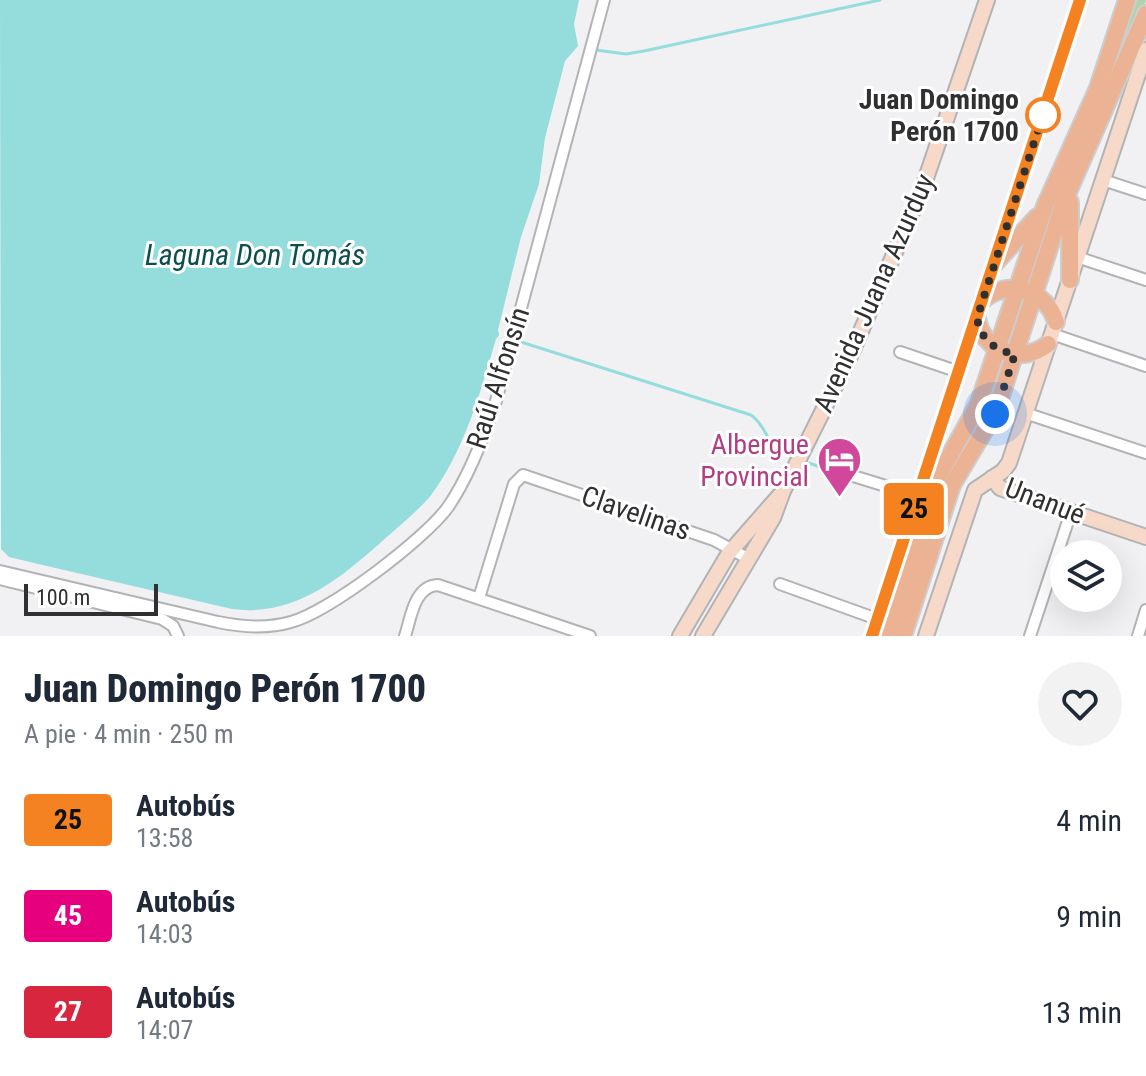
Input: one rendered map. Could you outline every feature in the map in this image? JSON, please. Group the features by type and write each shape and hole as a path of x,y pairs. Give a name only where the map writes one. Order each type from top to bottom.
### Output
{"main road":[{"path":"1118,29 1120,0"},
{"path":"888,636 937,479 979,403 1045,206 1098,88 1127,0"},
{"path":"903,636 952,485 996,411 1070,189 1146,14"},
{"path":"1070,189 1070,280"},
{"path":"995,263 1002,252 1034,223 1045,206"},
{"path":"977,318 985,338 997,349 1015,354 1035,352 1052,333 1048,306 1034,295 1017,288 998,290 983,300"}],"street":[{"name":"Raúl Alfonsín","path":"0,571 225,623 281,625 331,604 433,524 452,499 496,401 604,0"},
{"name":"Avenida Juana Azurduy","path":"703,636 773,518 783,491 852,352 923,187 987,0"},
{"path":"872,636 1080,0"},
{"path":"926,636 975,490 1007,466 1146,50"},
{"path":"1103,180 1146,194"},
{"path":"1077,257 1146,280"},
{"path":"1052,333 1146,366"},
{"path":"900,352 959,372"},
{"path":"1025,413 1146,453"},
{"path":"850,475 918,496"},
{"name":"Clavelinas","path":"479,598 514,484 521,476 531,476 714,540 749,559"},
{"name":"Unanué","path":"992,478 1000,488 1146,537"},
{"name":"Avenida Juana Azurduy","path":"680,636 732,549 783,491"},
{"path":"1030,636 1071,512"},
{"path":"0,579 162,619 177,633"},
{"path":"780,584 877,619"},
{"path":"405,636 419,595 428,586 441,586 590,636"},
{"path":"1138,636 1146,610"}],"green space":[{"path":"1132,0 1146,0 1142,15 1033,286 1024,286 1051,202"}],"water":[{"name":"Laguna Don Tomás","path":"0,0 579,0 574,24 578,46 565,61 545,138 539,184 521,237 499,335 461,442 429,498 346,571 312,594 274,608 232,609 9,557 1,549"}],"waterway":[{"path":"596,50 626,54 644,51 880,0"},
{"path":"521,342 751,415 770,441 788,455"},
{"path":"809,463 842,475"}],"bus line":[{"name":"25","path":"872,636 1080,0"}],"place":[{"name":"Juan Domingo Perón 1700","path":"1043,115"},
{"name":"Albergue Provincial","path":"840,499"}],"route":[{"path":"995,414 1015,354 989,343 980,330 977,318 1043,115"}]}
